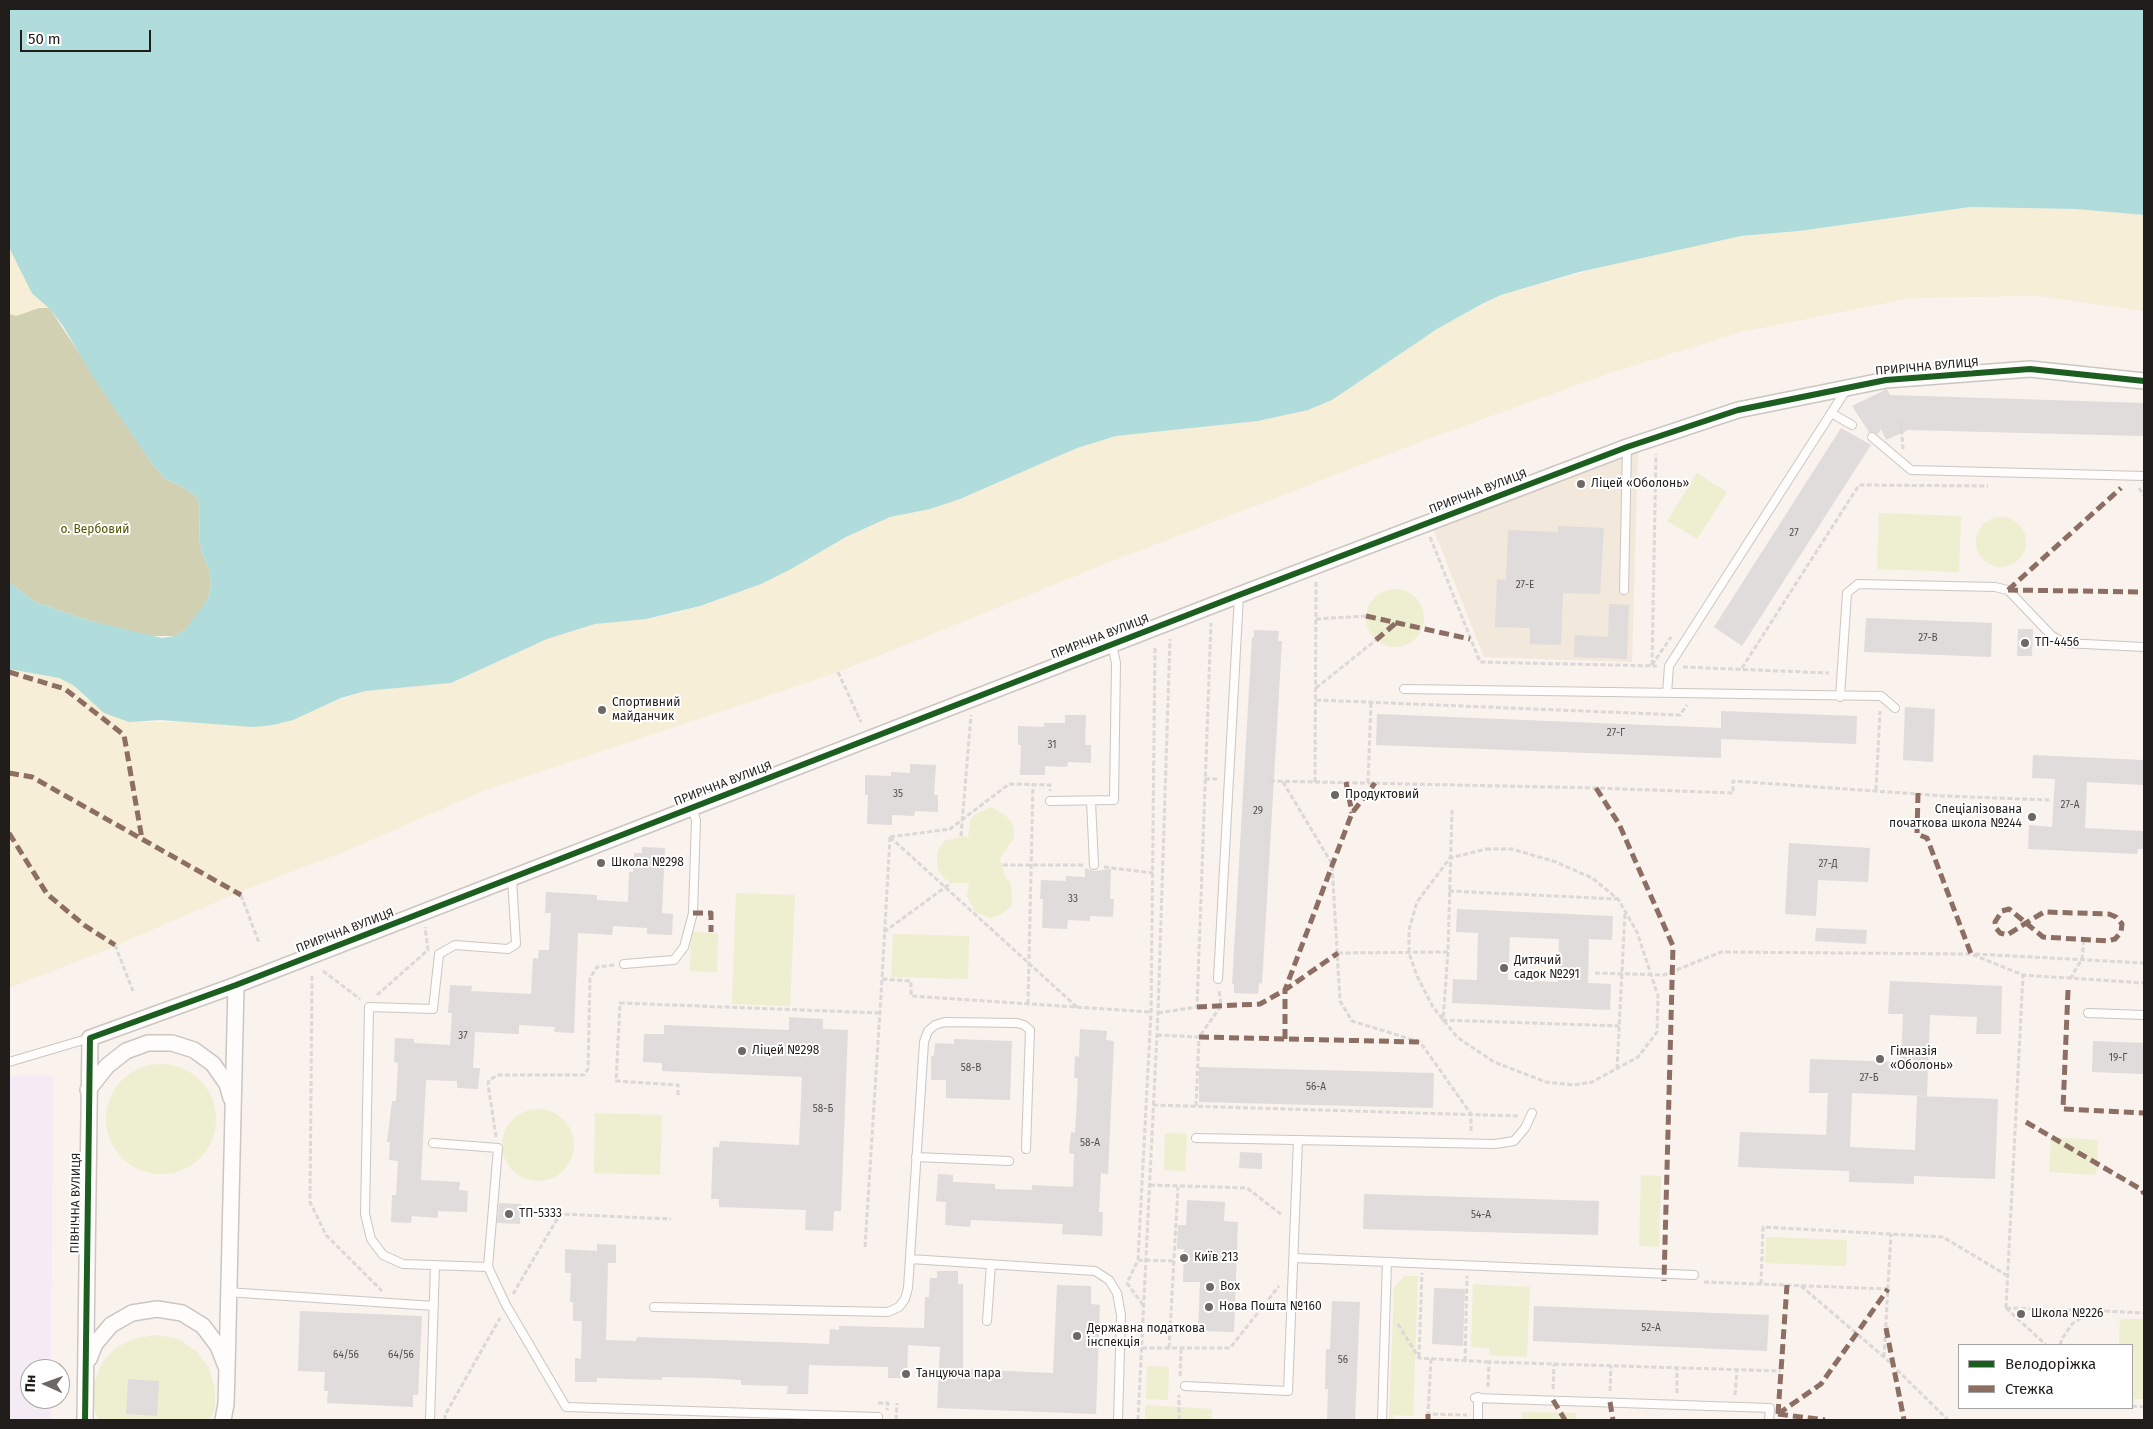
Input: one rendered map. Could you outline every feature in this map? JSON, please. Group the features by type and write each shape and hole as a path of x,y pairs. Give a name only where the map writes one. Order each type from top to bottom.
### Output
{"street":[{"name":"ПРИРІЧНА ВУЛИЦЯ","path":"90,1038 236,985 1239,595 1627,447 1738,410 1886,380 2030,369 2144,381"},
{"path":"223,1420 226,1404 227,1292 234,1106 236,985"},
{"name":"ПІВНІЧНА ВУЛИЦЯ","path":"85,1420 90,1038"},
{"path":"88,1090 107,1066 126,1051 148,1043 172,1043 194,1050 214,1064 227,1084 234,1106"},
{"path":"86,1367 94,1344 111,1325 132,1313 157,1309 182,1314 203,1326 218,1346 227,1369"},
{"path":"226,1404 232,1420"}],"lane":[{"path":"1667,693 1669,666 1847,388"},
{"path":"1831,413 1852,425"},
{"path":"1872,437 1911,470 2144,476"},
{"path":"1624,590 1627,447"},
{"path":"1840,697 1847,593 1858,584 1995,587 2008,590 2052,636 2065,643 2144,647"},
{"path":"1218,979 1239,595"},
{"path":"1050,801 1114,800 1116,663 1112,645"},
{"path":"1404,689 1840,697 1881,696 1895,708"},
{"path":"1091,801 1094,865"},
{"path":"624,964 669,961 680,955 684,947 693,913 696,820 692,808"},
{"path":"488,1267 403,1264 383,1255 371,1239 365,1214 369,1007 434,1008 439,954 455,945 508,949 516,944 512,878"},
{"path":"2088,1013 2144,1015"},
{"path":"654,1307 888,1312 898,1307 905,1299 908,1288 924,1042 928,1031 935,1024 945,1022 1017,1024 1024,1025 1030,1030 1026,1149"},
{"name":"ПРИРІЧНА ВУЛИЦЯ","path":"9,1062 90,1038"},
{"path":"1196,1138 1495,1144 1514,1141 1525,1128 1532,1115"},
{"path":"1186,1386 1288,1391 1298,1140"},
{"path":"433,1143 498,1148 488,1267 506,1305 566,1407 878,1417"},
{"path":"916,1157 1009,1161"},
{"path":"1294,1258 1694,1275"},
{"path":"910,1259 1095,1271 1109,1280 1117,1293 1121,1315 1118,1420"},
{"path":"1382,1420 1387,1262"},
{"path":"987,1321 991,1264"},
{"path":"430,1420 435,1265"},
{"path":"227,1292 434,1306"},
{"path":"1478,1418 1476,1397 1770,1408 1769,1420"}],"path":[{"path":"1901,422 1904,464"},
{"path":"1429,535 1480,662 1652,666 1656,450"},
{"path":"1741,668 1859,484 1995,486"},
{"path":"2131,488 2141,488 2144,496"},
{"path":"1315,782 1316,577"},
{"path":"1316,619 1366,616"},
{"path":"1158,1013 1198,1007 1211,620"},
{"path":"1138,1420 1158,1013 1170,639"},
{"path":"1316,688 1376,640"},
{"path":"1144,1305 1127,1283 1138,1260 1151,1012 1155,647"},
{"path":"838,672 861,722"},
{"path":"1316,700 1680,715 1694,694"},
{"path":"1368,783 1371,703"},
{"path":"961,836 970,715"},
{"path":"1270,781 1733,793 1733,781 1945,796 2049,800"},
{"path":"1282,782 1332,864 1340,1000 1352,1021 1420,1042 1471,1114 1472,1144"},
{"path":"890,837 950,829 1009,784 1050,785 1050,801"},
{"path":"1028,1004 1033,784"},
{"path":"1443,1020 1448,952 1452,810"},
{"path":"890,837 1078,1008"},
{"path":"865,1247 890,837"},
{"path":"1486,849 1512,849 1535,855 1592,878 1618,898 1637,932 1658,996 1656,1032 1638,1057 1592,1082 1574,1085 1546,1082 1494,1062 1457,1037 1433,1007 1417,976 1409,953 1409,930 1417,902 1450,858 1486,849"},
{"path":"1003,864 1094,865 1153,873"},
{"path":"884,932 952,883"},
{"path":"1449,891 1618,898"},
{"path":"241,895 259,943"},
{"path":"1617,1069 1626,912"},
{"path":"372,1000 428,950 425,925"},
{"path":"2069,979 2082,959 2084,940"},
{"path":"115,945 133,991"},
{"path":"1338,953 1448,952"},
{"path":"1595,974 1672,973 1721,952 1971,954 2144,963"},
{"path":"1971,954 2023,975 2144,983"},
{"path":"498,1148 488,1084 489,1080 498,1075 584,1075 588,1067 590,978 597,968 624,964"},
{"path":"323,971 358,998 365,999"},
{"path":"2006,1308 2023,975"},
{"path":"312,976 310,1202 326,1235 394,1304"},
{"path":"882,979 911,981 911,996 1151,1012"},
{"path":"1196,1106 1199,1037 1221,1006 1218,979"},
{"path":"678,1095 678,1085 616,1081 620,1002 880,1013"},
{"path":"1443,1020 1619,1026"},
{"path":"1157,1035 1199,1037"},
{"path":"1153,1105 1532,1115"},
{"path":"1150,1185 1247,1188 1295,1224"},
{"path":"1168,1348 1178,1187"},
{"path":"445,1420 445,1416 506,1305 560,1214 671,1219"},
{"path":"1761,1284 1763,1227 1942,1237 2008,1276"},
{"path":"1884,1357 1891,1234"},
{"path":"1138,1260 1174,1261"},
{"path":"1142,1348 1230,1348 1293,1268"},
{"path":"1419,1358 1422,1272"},
{"path":"1465,1361 1467,1274"},
{"path":"1801,1286 1884,1357 1948,1420"},
{"path":"2006,1308 2144,1313"},
{"path":"2006,1308 2045,1344"},
{"path":"2060,1344 2072,1324 2086,1315 2106,1311"},
{"path":"500,1318 505,1326"},
{"path":"1396,1320 1419,1358"},
{"path":"1419,1358 1488,1362 1781,1371"},
{"path":"1431,1359 1428,1414 1478,1418"},
{"path":"1487,1397 1488,1362"},
{"path":"1553,1400 1554,1364"},
{"path":"1610,1402 1611,1366"},
{"path":"1676,1404 1677,1368"},
{"path":"1734,1407 1737,1370"},
{"path":"896,1420 897,1403"}],"shaded area":[{"path":"1638,449 1632,662 1484,657 1433,528"},
{"path":"9,1076 53,1076 51,1359 20,1359 20,1409 51,1409 51,1420 9,1420"}],"green space":[{"name":"о. Вербовий","path":"9,247 153,465 165,479 183,487 197,498 200,509 199,540 209,569 211,585 208,599 197,615 185,630 175,636 147,636 91,621 35,602 9,582"},
{"path":"1697,473 1727,492 1697,539 1667,521"},
{"path":"1879,513 1961,516 1959,572 1877,569"},
{"path":"1996,517 2006,517 2019,524 2026,537 2026,547 2019,560 2006,567 1996,567 1987,563 1980,556 1976,547 1976,537 1980,528 1987,521"},
{"path":"1395,589 1406,591 1419,602 1424,618 1422,629 1411,642 1395,647 1384,645 1371,634 1366,618 1368,607 1379,594"},
{"path":"992,807 1007,817 1014,827 1014,838 999,860 1003,865 1004,876 1011,883 1012,905 1000,915 991,918 975,912 967,896 969,883 951,883 944,878 938,869 937,860 938,851 944,841 963,836 968,838 970,821 974,815"},
{"path":"736,893 795,895 790,1006 732,1004"},
{"path":"691,932 718,933 717,972 690,971"},
{"path":"893,934 969,936 968,979 891,977"},
{"path":"161,1064 182,1068 200,1080 212,1098 216,1119 212,1140 200,1158 182,1170 161,1174 140,1170 122,1158 110,1140 106,1119 110,1098 122,1080 140,1068"},
{"path":"545,1109 564,1119 572,1131 574,1145 572,1159 564,1171 552,1179 531,1181 512,1171 504,1159 502,1138 512,1119 524,1111"},
{"path":"595,1113 662,1115 660,1175 594,1173"},
{"path":"1165,1133 1187,1134 1185,1171 1164,1170"},
{"path":"2051,1137 2098,1140 2096,1175 2049,1172"},
{"path":"1641,1175 1661,1176 1659,1247 1639,1246"},
{"path":"1766,1237 1847,1240 1846,1266 1765,1263"},
{"path":"1404,1276 1418,1276 1413,1416 1393,1415 1393,1420 1389,1420 1394,1288"},
{"path":"1473,1284 1530,1287 1527,1357 1489,1355 1489,1348 1471,1347"},
{"path":"2120,1319 2144,1319 2144,1399 2133,1399 2133,1344 2119,1344"},
{"path":"157,1335 178,1339 196,1351 209,1368 215,1388 215,1407 210,1420 98,1420 93,1404 94,1383 102,1363 117,1347 136,1338"},
{"path":"1147,1366 1169,1367 1168,1400 1146,1399"},
{"path":"1145,1405 1212,1409 1211,1420 1145,1420"},
{"path":"1522,1412 1576,1413 1576,1420 1521,1420"}],"sand":[{"path":"1970,207 2076,209 2144,215 2144,311 2038,296 1911,298 1741,332 1610,373 1425,440 1100,566 838,672 483,791 351,849 234,894 111,948 9,988 9,669 59,678 73,685 87,700 144,722 178,722 320,707 365,691 451,683 547,639 572,631 595,624 674,614 729,596 890,517 930,509 960,499 1077,448 1116,436 1258,421 1308,410 1332,400 1437,329 1501,295 1642,256 1741,236 1799,231"},
{"path":"9,247 32,293 49,308 39,308 16,316 9,314"}],"water":[{"path":"9,9 2144,9 2144,215 2076,209 1970,207 1799,231 1741,236 1579,272 1501,295 1482,304 1437,329 1332,400 1308,410 1258,421 1116,436 1077,448 960,499 930,509 890,517 846,537 761,584 700,606 646,619 595,624 547,639 451,683 365,691 341,698 293,720 273,725 253,727 160,720 129,722 104,713 73,685 59,678 9,669 9,582 35,602 91,621 162,638 175,636 185,630 208,599 211,585 209,569 199,540 200,509 197,498 183,487 165,479 153,465 93,377 63,326 49,308 32,293 9,247"}],"building":[{"path":"1887,389 1890,395 2144,403 2144,433 2143,436 1908,430 1886,440 1881,429 1878,434 1869,432 1852,406"},
{"path":"1841,428 1871,445 1742,646 1714,627"},
{"path":"1558,526 1604,528 1600,594 1563,593 1561,645 1530,644 1530,628 1495,627 1497,579 1506,580 1508,530 1558,532"},
{"path":"1609,604 1629,605 1627,659 1574,657 1575,635 1608,637"},
{"path":"1866,618 1992,623 1991,657 1864,652"},
{"name":"ТП-4456","path":"2018,629 2033,629 2032,656 2017,656"},
{"path":"1254,630 1279,631 1278,641 1282,641 1262,984 1259,983 1258,994 1234,993 1234,984 1232,984 1252,637 1254,637"},
{"path":"1905,707 1935,709 1933,762 1903,760"},
{"path":"1721,711 1857,716 1856,744 1721,739 1721,758 1376,745 1377,714 1721,728"},
{"path":"1065,715 1086,715 1085,745 1091,745 1091,763 1068,762 1067,767 1045,766 1045,775 1020,775 1021,745 1018,745 1018,726 1044,727 1044,723 1065,723"},
{"path":"2033,755 2143,760 2144,785 2087,782 2085,828 2144,831 2144,849 2138,849 2137,854 2028,849 2029,825 2052,827 2055,779 2032,778"},
{"path":"910,764 936,765 934,795 938,795 938,812 915,811 914,816 892,815 892,825 867,824 868,795 865,795 865,775 891,776 891,772 910,773"},
{"path":"1789,843 1870,848 1868,882 1818,880 1816,916 1785,914"},
{"path":"642,847 665,848 662,913 673,914 672,935 647,934 647,928 613,926 612,935 578,933 574,1033 554,1032 555,1027 519,1025 519,1034 475,1032 473,1068 480,1068 478,1089 457,1088 457,1081 426,1080 421,1180 460,1182 459,1190 468,1191 467,1212 438,1211 438,1218 412,1216 411,1223 391,1222 392,1195 396,1195 398,1161 389,1160 390,1142 387,1142 392,1101 396,1101 398,1063 394,1062 395,1038 414,1039 414,1043 450,1045 452,1013 448,1013 450,985 472,986 471,991 531,994 533,958 538,959 539,950 549,950 551,913 545,913 546,892 597,895 597,900 628,902 629,872 633,872 634,853 642,853"},
{"path":"1085,868 1094,871 1111,869 1110,899 1114,899 1113,917 1090,916 1090,921 1068,920 1067,929 1042,928 1043,899 1040,899 1041,880 1066,881 1066,876 1085,877"},
{"path":"1457,909 1613,916 1612,940 1589,939 1588,983 1611,984 1610,1010 1452,1003 1453,979 1477,980 1478,933 1456,932","holes":["1510,937 1559,939 1558,982 1508,980"]},
{"path":"1816,928 1867,930 1866,944 1815,941"},
{"path":"1890,981 2002,986 2001,1034 1976,1034 1977,1017 1930,1015 1927,1096 1852,1093 1850,1147 1915,1150 1917,1096 1998,1099 1995,1179 1914,1176 1914,1184 1849,1182 1849,1171 1738,1167 1740,1132 1826,1135 1828,1093 1809,1093 1810,1059 1901,1062 1903,1014 1888,1014"},
{"path":"789,1017 823,1019 823,1029 848,1030 841,1211 834,1211 833,1231 805,1230 806,1210 719,1207 719,1199 711,1199 713,1147 719,1147 720,1141 799,1145 802,1077 662,1071 662,1063 643,1062 644,1034 664,1034 664,1025 789,1030"},
{"path":"1080,1029 1107,1031 1106,1040 1114,1041 1108,1174 1101,1173 1099,1212 1103,1212 1102,1236 1062,1234 1063,1224 971,1220 970,1227 945,1225 946,1202 936,1201 938,1174 953,1175 953,1182 995,1184 995,1189 1032,1190 1032,1185 1073,1187 1074,1154 1069,1153 1071,1132 1075,1133 1078,1078 1074,1078 1075,1056 1079,1057"},
{"path":"954,1039 1012,1041 1010,1100 946,1098 946,1080 931,1080 931,1056 934,1056 935,1043 954,1044"},
{"path":"2093,1041 2144,1043 2144,1074 2092,1072"},
{"path":"1199,1067 1434,1073 1433,1108 1199,1102"},
{"path":"1240,1152 1262,1153 1262,1169 1239,1168"},
{"path":"1364,1194 1599,1201 1598,1235 1363,1229"},
{"path":"1187,1200 1225,1202 1224,1221 1238,1222 1234,1332 1198,1331 1200,1282 1183,1282 1184,1249 1177,1249 1178,1225 1186,1225"},
{"name":"ТП-5333","path":"499,1203 521,1204 520,1224 497,1223"},
{"path":"597,1244 616,1245 616,1263 608,1263 606,1340 636,1341 637,1337 829,1344 830,1329 839,1330 839,1326 924,1328 925,1297 929,1297 930,1278 937,1278 937,1271 958,1271 958,1284 963,1284 963,1369 1053,1373 1057,1285 1091,1286 1091,1304 1100,1305 1096,1414 937,1408 940,1347 908,1345 907,1378 888,1378 888,1367 809,1365 808,1394 787,1394 788,1386 741,1385 741,1380 711,1378 662,1377 662,1380 597,1378 597,1382 575,1382 575,1358 581,1359 582,1321 573,1321 573,1302 570,1302 571,1273 565,1273 565,1249 597,1251"},
{"path":"1434,1288 1465,1289 1463,1346 1432,1344"},
{"path":"1332,1301 1360,1302 1355,1420 1327,1420 1328,1389 1325,1389 1326,1349 1330,1349"},
{"path":"1534,1306 1769,1315 1767,1351 1533,1341"},
{"path":"300,1311 422,1316 418,1395 413,1395 413,1407 327,1403 328,1391 324,1391 325,1372 298,1371"},
{"path":"128,1379 159,1381 157,1416 126,1414"}],"marked path":[{"path":"2008,590 2121,488"},
{"path":"2008,590 2144,592"},
{"path":"1366,616 1470,639"},
{"path":"1376,640 1397,622"},
{"path":"9,672 65,689 124,735 142,839"},
{"path":"9,773 32,777 241,895"},
{"path":"1346,782 1352,813"},
{"path":"1285,1039 1285,990 1352,813 1375,783"},
{"path":"1596,788 1619,824 1673,946 1664,1281"},
{"path":"1918,793 1917,834 1927,838 1971,954"},
{"path":"9,833 47,894 84,925 115,945"},
{"path":"2026,923 2009,909 2002,911 1995,922 1996,928 2000,933 2007,935 2026,923 2044,912 2109,914 2116,917 2122,924 2121,932 2115,939 2108,941 2043,937 2026,923"},
{"path":"693,913 711,913 711,932"},
{"path":"1197,1007 1260,1004 1285,990 1338,953"},
{"path":"2068,990 2063,1109 2144,1113"},
{"path":"1199,1037 1420,1042"},
{"path":"2026,1122 2142,1190 2144,1194"},
{"path":"1778,1414 1787,1285"},
{"path":"1778,1414 1821,1384 1888,1289"},
{"path":"1886,1328 1904,1420"},
{"path":"1553,1400 1565,1420"},
{"path":"1610,1402 1613,1420"},
{"path":"1428,1414 1428,1420"},
{"path":"1778,1414 1825,1420"}],"cycle path":[{"path":"85,1420 90,1038 236,985 1239,595 1627,447 1738,410 1886,380 2030,369 2144,381"}],"place":[{"name":"Ліцей «Оболонь»","path":"1581,484"},
{"name":"ТП-4456","path":"2025,643"},
{"name":"Спортивний майданчик","path":"602,710"},
{"name":"Продуктовий","path":"1335,795"},
{"name":"Спеціалізована початкова школа №244","path":"2032,817"},
{"name":"Школа №298","path":"601,863"},
{"name":"Дитячий садок №291","path":"1504,968"},
{"name":"Ліцей №298","path":"742,1051"},
{"name":"Гімназія «Оболонь»","path":"1880,1059"},
{"name":"ТП-5333","path":"509,1214"},
{"name":"Київ 213","path":"1184,1258"},
{"name":"Box","path":"1210,1287"},
{"name":"Нова Пошта №160","path":"1209,1307"},
{"name":"Школа №226","path":"2021,1314"},
{"name":"Державна податкова інспекція","path":"1077,1336"},
{"name":"Танцуюча пара","path":"906,1374"}]}
